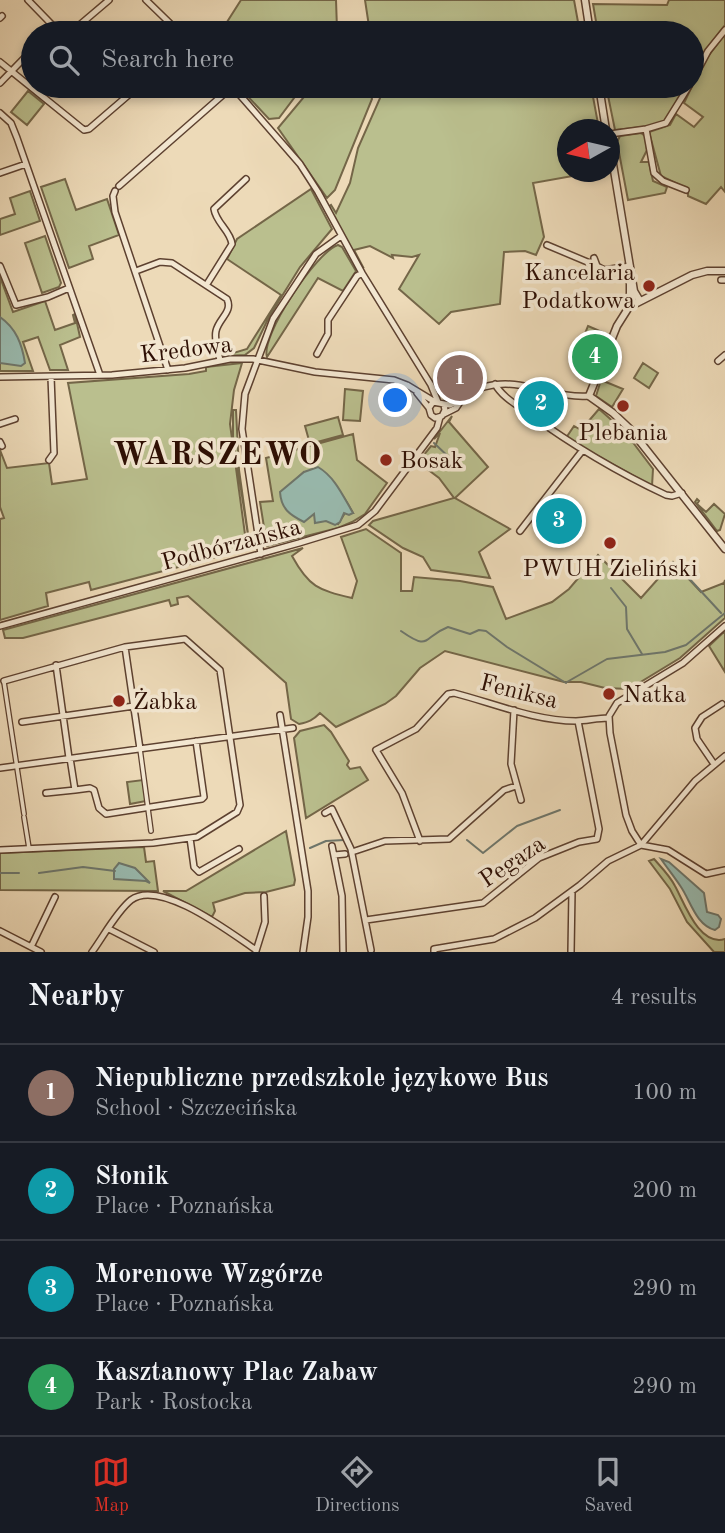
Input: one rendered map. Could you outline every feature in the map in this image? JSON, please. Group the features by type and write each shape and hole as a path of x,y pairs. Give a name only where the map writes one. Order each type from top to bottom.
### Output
{"street":[{"path":"28,0 50,21"},
{"path":"84,21 109,0"},
{"path":"146,0 168,21"},
{"path":"585,0 590,9 590,21"},
{"path":"704,58 725,30"},
{"path":"0,83 21,61"},
{"path":"0,62 21,79"},
{"path":"44,98 84,130 89,129 125,98"},
{"path":"168,370 115,212 113,196 117,189 219,98"},
{"path":"243,98 300,164 318,192 362,273 431,385 442,416 432,416"},
{"path":"601,98 604,119"},
{"path":"620,133 666,123 682,98"},
{"path":"2,114 13,128 100,375"},
{"path":"646,129 654,173 663,181 686,190"},
{"path":"0,173 26,164"},
{"path":"206,284 232,244 230,236 216,216 215,209 246,179"},
{"path":"616,182 630,266 630,296 637,302"},
{"path":"261,554 242,423 244,397 273,319 304,269 319,251 341,236"},
{"path":"547,245 607,271 630,266"},
{"path":"594,258 597,266"},
{"path":"135,271 169,262 227,299 230,305 216,330 220,360"},
{"path":"0,266 16,305 69,288"},
{"path":"589,396 621,318 637,302 697,274 725,271"},
{"path":"317,354 328,334 328,320 357,276 362,273"},
{"path":"718,360 725,355"},
{"name":"Kredowa","path":"0,377 100,375 168,370 220,360 257,359 313,372 404,383 439,403"},
{"path":"49,460 54,453 51,377"},
{"path":"429,408 439,403 450,405 480,388 495,384 520,384 572,396 589,396 626,425 725,549"},
{"path":"495,384 504,395 582,451 666,495 682,493"},
{"path":"415,391 432,416 431,434"},
{"name":"Podbórzańska","path":"0,626 341,531 366,520 437,428 442,416 456,408 461,399"},
{"path":"0,424 15,419"},
{"path":"520,531 582,451"},
{"path":"641,845 626,816 608,719 617,703 684,662 725,626"},
{"path":"0,850 153,843 197,837 237,812 239,808 231,737 220,670 185,639 125,646 4,681 29,848"},
{"path":"125,646 152,831"},
{"path":"56,666 75,789"},
{"name":"Feniksa","path":"376,750 416,729 450,693 514,710 578,721 608,719"},
{"path":"714,764 697,739 695,728 702,717 722,704"},
{"path":"22,722 134,706"},
{"path":"514,710 511,760 521,800"},
{"path":"280,715 308,891 309,917 303,952"},
{"name":"Pegaza","path":"366,920 480,904 539,858 579,842 597,839 599,829 578,721"},
{"path":"0,768 293,728"},
{"path":"46,793 90,788 94,790 99,808 106,814 203,798 196,741"},
{"path":"371,742 402,793 420,841"},
{"path":"434,951 483,942 535,918 610,859 641,845 693,784 725,756"},
{"path":"334,855 385,841 449,839 504,790 516,786"},
{"path":"325,813 332,809 349,853 371,950"},
{"path":"190,838 194,867 199,872 239,849"},
{"path":"641,845 668,850 706,874 725,870"},
{"path":"332,846 342,896 343,952"},
{"path":"570,952 572,891"},
{"path":"92,952 132,899 144,895 160,895 206,917 256,951 263,930 264,896"},
{"path":"31,947 55,897"},
{"path":"109,929 154,952"},
{"path":"0,931 41,952"}],"green space":[{"path":"241,0 336,0 337,21 228,21"},
{"path":"365,0 574,0 578,21 368,21"},
{"path":"669,0 725,0 725,25 704,53 704,21 596,21 593,4 667,5"},
{"path":"725,34 725,192 721,187 706,204 688,196 688,189 661,176 649,132 670,125 676,114 694,127 703,117 684,103 686,98 704,98 704,62"},
{"path":"22,98 37,98 44,104 27,125 11,112"},
{"path":"249,98 294,98 279,118 269,119"},
{"path":"303,98 372,98 335,190 327,198 278,128"},
{"path":"380,98 593,98 597,119 557,119 557,179 533,183 544,237 536,255 525,251 504,252 500,304 451,312 439,324 399,289 419,255 392,255 393,258 370,246 354,250 363,267 360,267 328,207 331,205 336,213 350,183 358,148"},
{"path":"608,98 679,98 665,121 651,126 620,129 620,119 613,119"},
{"path":"641,133 645,136 647,150 641,162 649,162 653,181 667,187 665,193 628,200 620,158 620,136"},
{"path":"65,179 76,210 107,199 119,235 89,246 93,259 69,268 41,187"},
{"path":"311,189 332,229 300,267 269,317 254,348 245,355 224,356 222,352 227,355 247,349 281,295 227,259 237,239"},
{"path":"30,191 40,221 0,235 0,219 15,214 10,198"},
{"path":"45,236 61,283 59,287 42,293 25,243"},
{"path":"338,245 342,247 356,271 343,291 318,278 267,357 272,331 292,295 317,262"},
{"path":"0,277 13,312 45,301 55,330 75,323 75,314 80,337 60,345 68,370 50,370 38,337 23,342 33,371 0,371"},
{"path":"588,326 609,335 605,346 594,343 593,346 582,341"},
{"path":"584,344 603,350 596,368 578,360"},
{"path":"242,363 234,390 230,424 247,549 91,590 89,582 46,593 48,606 0,620 0,519 4,518 0,507 0,450 7,468 49,463 52,484 87,479 68,383 189,374 206,371 206,367"},
{"path":"643,363 658,373 649,388 634,378"},
{"path":"601,380 623,389 612,407 596,396"},
{"path":"345,389 363,391 360,421 343,420"},
{"path":"599,409 625,432 653,469 652,486 566,438 574,426 581,430"},
{"path":"233,410 236,410 239,470 250,548 233,437"},
{"path":"452,416 449,422 488,467 455,498 510,529 479,552 490,578 431,570 423,557 403,548 369,525 373,521 454,498 439,478 418,462 431,446 435,447 440,433 434,439"},
{"path":"338,417 343,435 310,444 305,426"},
{"path":"353,434 357,460 387,483 365,514 352,522 267,546 260,502 273,501 266,458","holes":["304,472 334,486 343,495 353,513 345,513 338,524 326,520 315,522 316,515 288,487"]},
{"path":"697,499 697,504 706,512 714,504 725,514 720,530 717,531 695,502"},
{"path":"366,529 401,553 401,591 412,591 414,577 493,587 506,619 552,602 569,589 598,555 641,598 673,562 701,592 724,583 725,580 725,618 680,658 629,689 564,682 445,651 420,668 396,696 385,704 336,727 320,713 299,724 291,719 286,683 188,596 177,598 178,604 171,606 169,600 23,638 5,638 3,630 303,548 292,556 309,581 323,589 352,598 357,581 341,537"},
{"path":"725,631 725,672 709,646"},
{"path":"324,725 349,761 347,765 350,769 360,767 368,780 306,818 294,738 300,731"},
{"path":"143,780 146,801 130,804 127,782"},
{"path":"286,831 294,885 266,892 245,893 213,903 215,911 212,917 163,891 186,891"},
{"path":"144,847 146,862 154,861 158,891 0,890 0,853"},
{"path":"654,859 673,882 700,930 716,940 725,939 725,952 714,952 687,922 670,889 649,861"}],"water":[{"path":"0,317 14,331 20,343 25,363 21,366 0,363"},
{"path":"318,467 334,481 353,513 344,513 340,522 335,525 326,521 315,523 314,514 304,522 291,514 282,503 280,492 304,472"},
{"path":"661,859 669,862 704,893 707,912 718,915 721,919 719,927 715,930 703,923"},
{"path":"119,863 135,868 150,883 114,879 114,869"}],"waterway":[{"path":"434,443 454,462"},
{"path":"268,544 280,540 291,527"},
{"path":"686,575 721,613"},
{"path":"611,588 626,607 627,629 642,654"},
{"path":"567,682 607,659 665,652 686,645 725,613"},
{"path":"401,631 422,642 448,627 470,634 479,630 486,631 566,683"},
{"path":"467,840 483,853 517,826 560,810"},
{"path":"310,848 326,841 344,840"},
{"path":"39,873 83,867 115,871"},
{"path":"0,873 19,873"}],"place":[{"name":"Kancelaria Podatkowa","path":"649,286"},
{"name":"Kasztanowy Plac Zabaw","path":"595,357"},
{"name":"Niepubliczne przedszkole językowe Bus","path":"460,378"},
{"name":"Słonik","path":"541,404"},
{"name":"Plebania","path":"623,406"},
{"name":"Bosak","path":"386,460"},
{"name":"Morenowe Wzgórze","path":"559,521"},
{"name":"PWUH Zieliński","path":"610,543"},
{"name":"Natka","path":"609,694"},
{"name":"Żabka","path":"119,701"}],"district":[{"name":"WARSZEWO","path":"218,453"}]}
